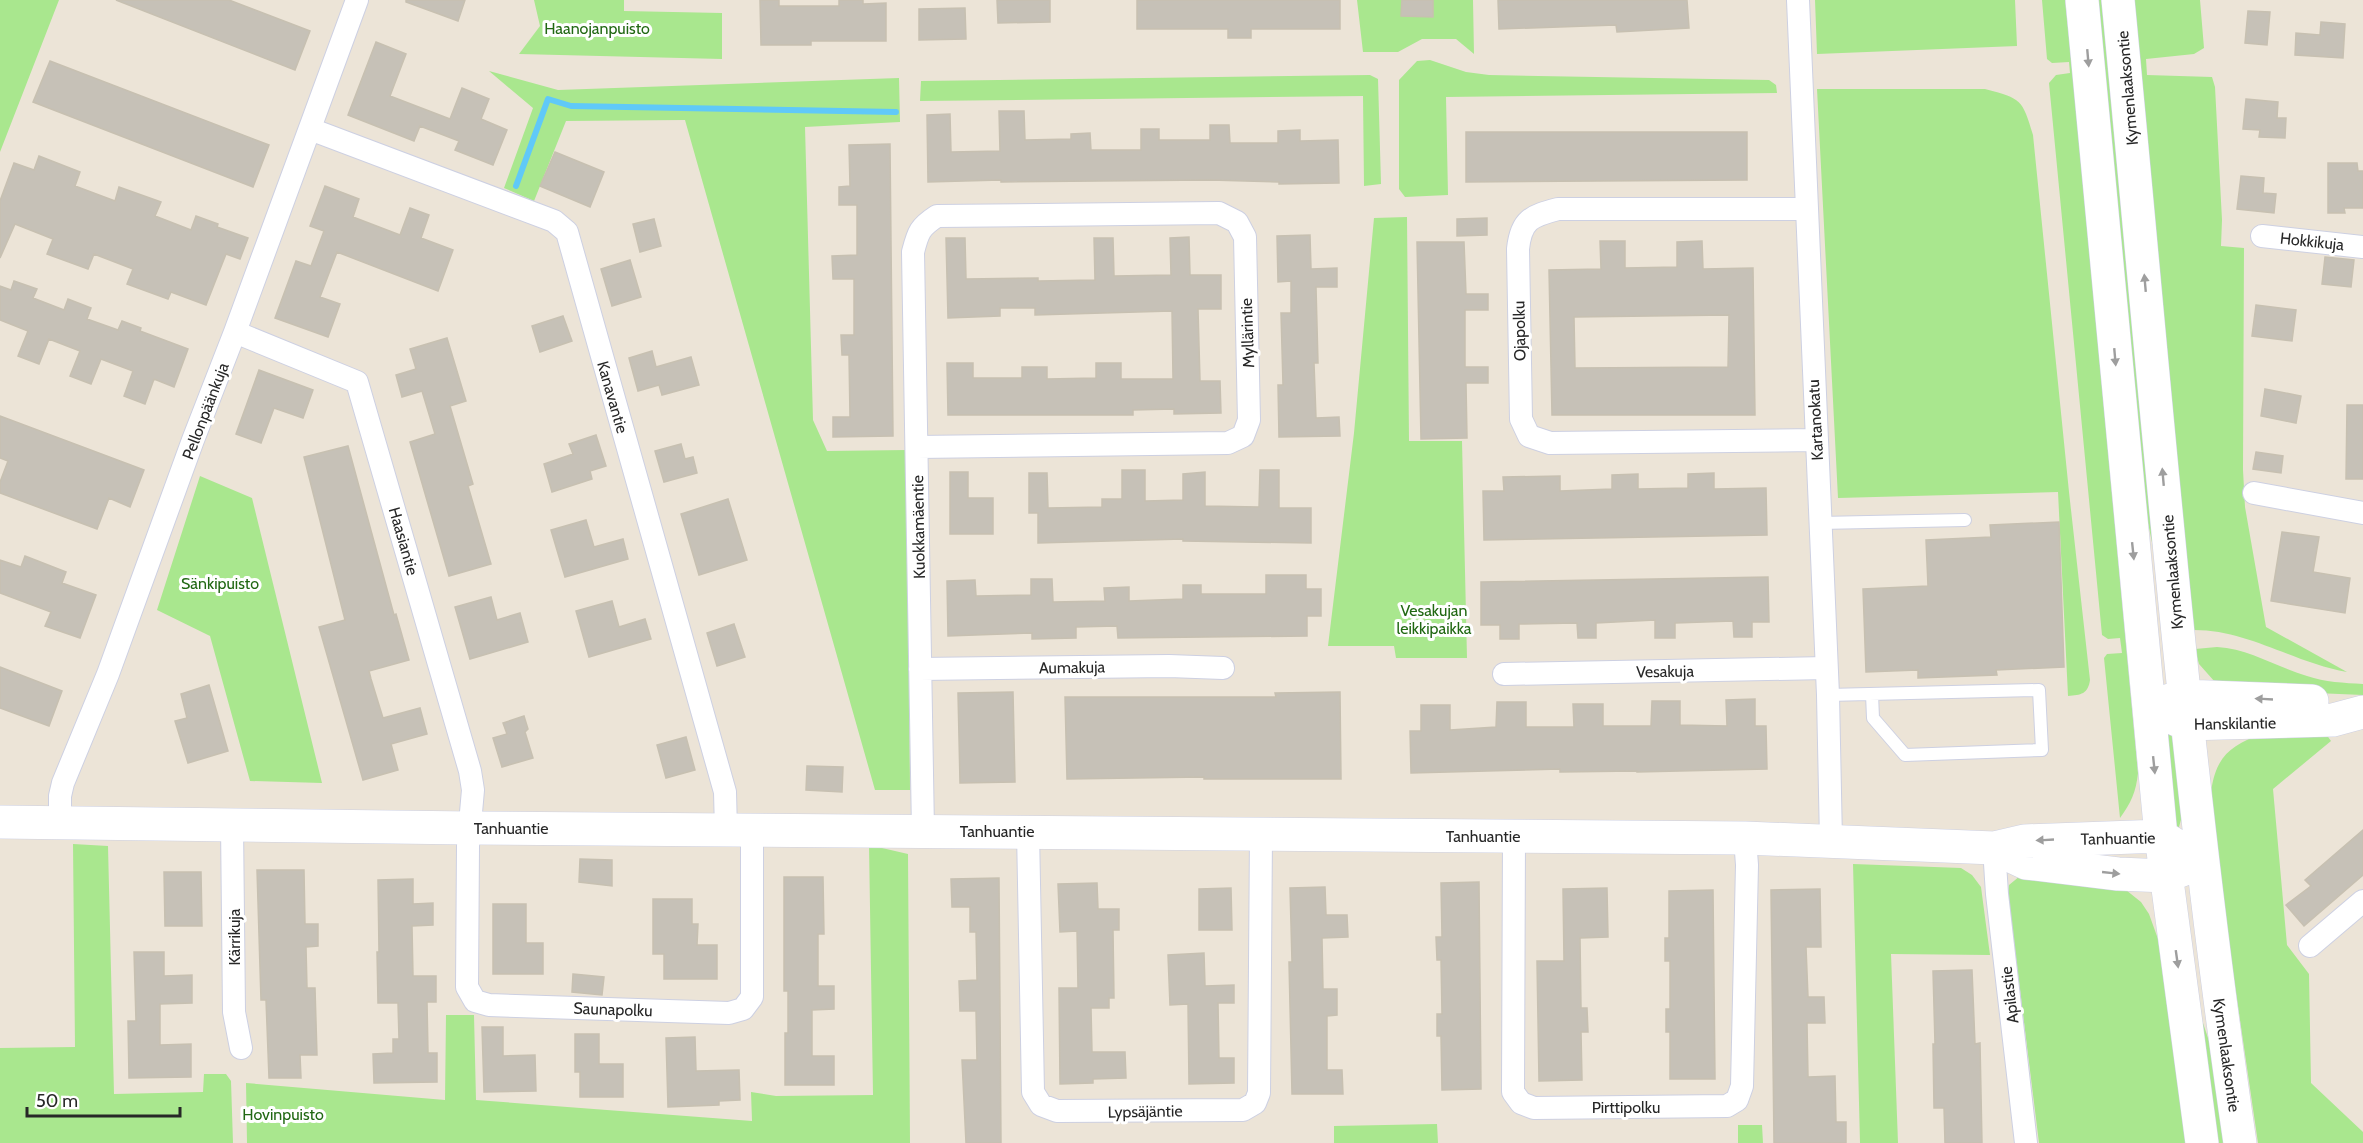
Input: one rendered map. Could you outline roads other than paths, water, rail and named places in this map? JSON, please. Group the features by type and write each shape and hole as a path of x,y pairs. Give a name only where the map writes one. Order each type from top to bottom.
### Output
{"street":[{"name":"Pellonpäänkuja","path":"60,823 60,796 63,783 108,674 357,0"},
{"name":"Kartanokatu","path":"1798,0 1828,695 1831,841"},
{"path":"2082,0 2161,836 2202,1143"},
{"name":"Kymenlaaksontie","path":"2118,0 2201,861 2240,1143"},
{"name":"Kanavantie","path":"310,129 554,221 567,232 725,792 739,830"},
{"name":"Ojapolku","path":"1806,209 1558,209 1540,213 1527,220 1519,234 1518,249 1521,419 1529,436 1550,443 1816,440"},
{"name":"Myllärintie","path":"917,447 1228,443 1243,436 1250,420 1245,237 1237,222 1219,213 938,216 923,225"},
{"name":"Kuokkamäentie","path":"923,225 917,236 913,252 923,831"},
{"name":"Hokkikuja","path":"2262,236 2363,247"},
{"name":"Haasiantie","path":"235,332 357,382 470,771 473,790 470,828"},
{"path":"2254,493 2363,513"},
{"name":"Aumakuja","path":"920,669 1168,666 1223,668"},
{"name":"Vesakuja","path":"1504,674 1826,668"},
{"name":"Hanskilantie","path":"2148,707 2333,720 2363,712"},
{"name":"Tanhuantie","path":"0,822 1745,838 1994,848 2024,841 2161,836 2201,861"},
{"name":"Kärrikuja","path":"232,824 234,1012 241,1048"},
{"name":"Saunapolku","path":"470,828 467,987 476,1001 489,1005 729,1013 743,1009 752,997 739,830"},
{"name":"Lypsäjäntie","path":"1028,831 1033,1092 1041,1105 1057,1112 1244,1110 1255,1103 1259,1093 1261,834"},
{"name":"Pirttipolku","path":"1514,836 1513,1092 1521,1103 1534,1108 1727,1106 1737,1100 1742,1086 1747,865 1745,838"},
{"name":"Tanhuantie","path":"1994,848 2026,863 2118,874 2166,876 2201,861"},
{"name":"Apilastie","path":"1994,848 1997,894 2026,1143"},
{"path":"2310,946 2363,901"}],"lane":[{"path":"1820,523 1965,520"},
{"path":"1828,695 2039,690 2042,750 1905,755 1873,718 1872,694"}],"waterway":[{"path":"516,186 548,99 571,106 896,112"}],"park label":[{"name":"Haanojanpuisto","path":"597,28"},
{"name":"Sänkipuisto","path":"220,583"},
{"name":"Vesakujan leikkipaikka","path":"1434,619"},
{"name":"Hovinpuisto","path":"283,1114"}]}
